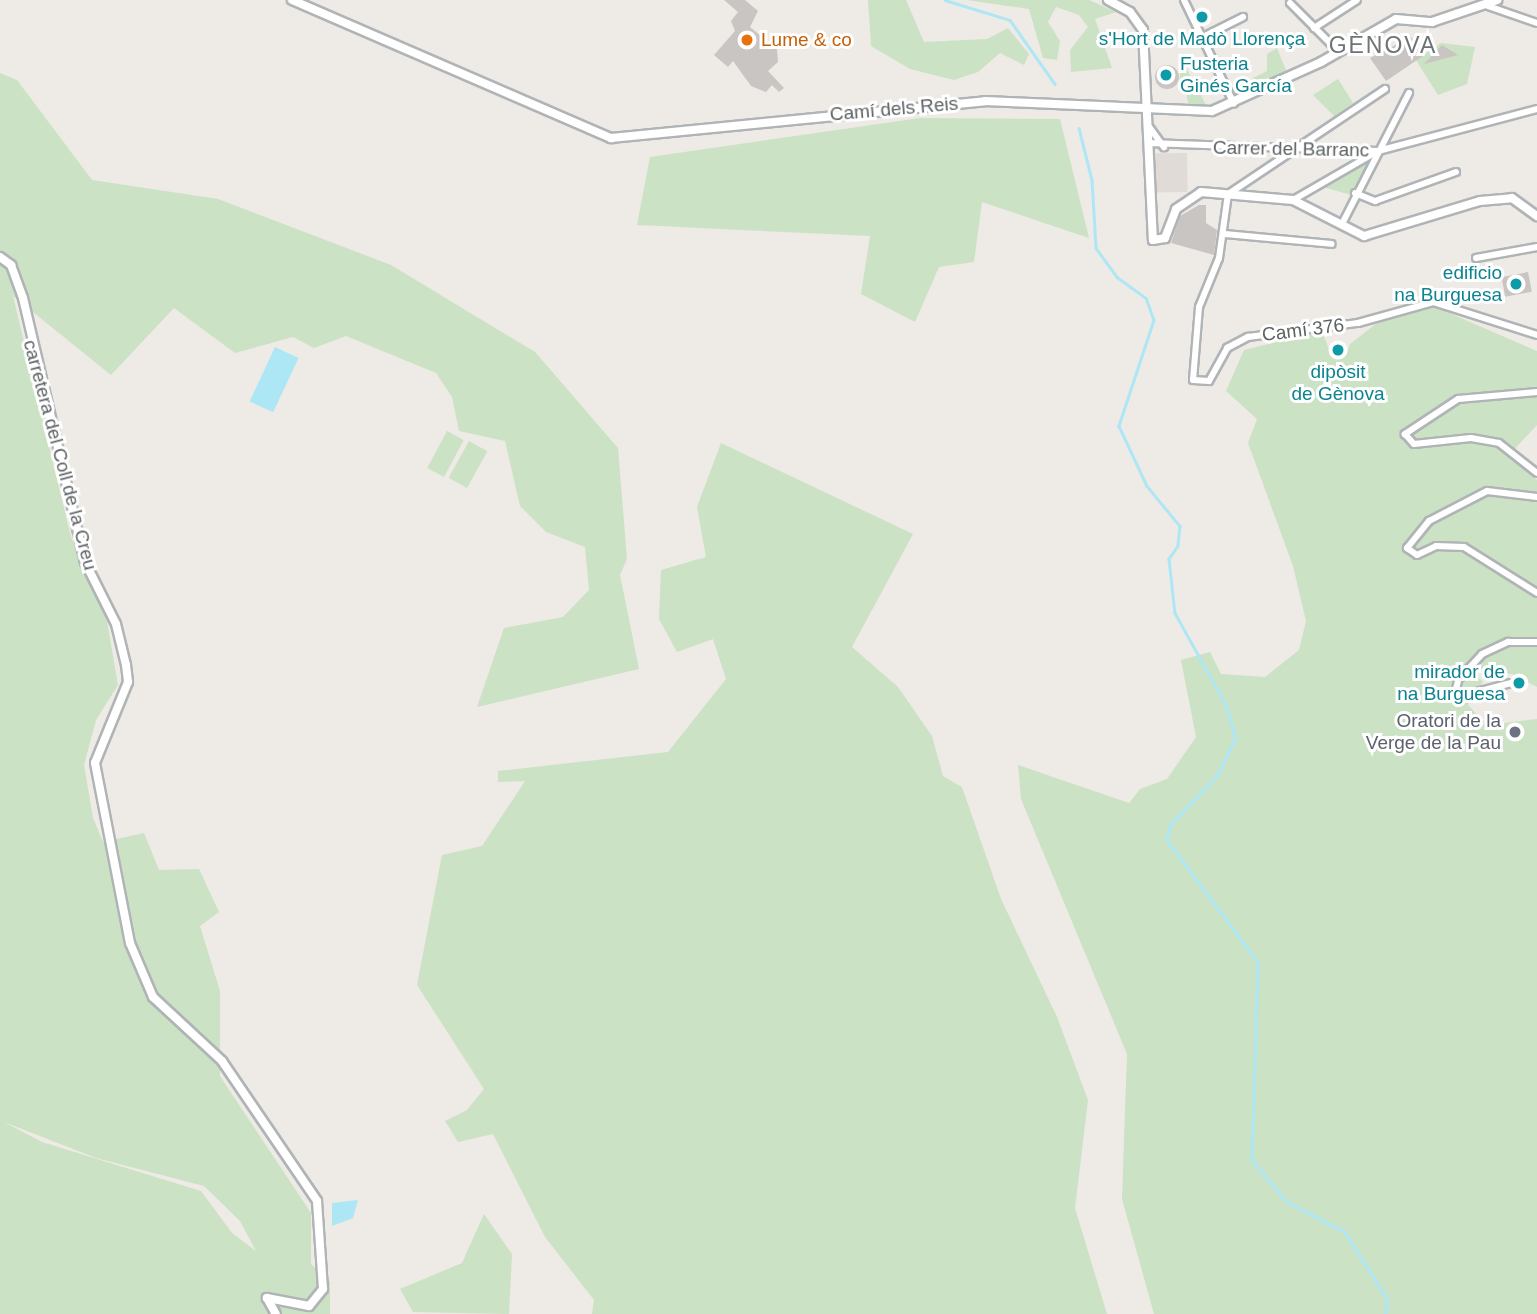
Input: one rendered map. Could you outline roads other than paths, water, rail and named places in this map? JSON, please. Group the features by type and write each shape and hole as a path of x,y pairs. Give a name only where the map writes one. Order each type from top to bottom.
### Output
{"street":[{"name":"Camí dels Reis","path":"292,0 611,138 985,101 1146,108 1193,113 1234,104 1339,52 1396,19 1432,22 1496,0"},
{"path":"1108,0 1130,12 1143,30 1153,240 1165,238 1172,215 1192,194 1228,194 1293,200 1343,222"},
{"path":"1184,0 1201,38 1221,65 1234,104"},
{"path":"1314,27 1357,0"},
{"path":"1290,3 1339,52"},
{"path":"1480,4 1537,23"},
{"path":"1201,38 1243,17"},
{"path":"1228,194 1385,89"},
{"path":"1409,93 1355,193 1343,222 1345,229 1370,236 1462,205 1512,198 1537,216"},
{"name":"Carrer del Barranc","path":"1148,143 1165,148 1378,151 1537,109"},
{"path":"1147,119 1165,148"},
{"path":"1293,200 1378,151"},
{"path":"1355,193 1375,201 1456,172"},
{"name":"Camí 376","path":"1228,194 1225,234 1199,307 1192,363 1197,383 1209,381 1227,348 1248,337 1358,323 1433,302 1537,335"},
{"path":"1225,234 1332,244"},
{"path":"1476,258 1537,247"},
{"name":"carretera del Coll de la Creu","path":"0,257 10,265 23,298 85,562 116,624 127,664 128,682 95,763 130,943 153,997 222,1061 317,1201 323,1289 309,1306 267,1298 276,1314"},
{"path":"1537,392 1458,399 1405,434 1414,444 1471,438 1499,443 1537,472"},
{"path":"1537,497 1487,491 1429,521 1406,548 1418,555 1436,546 1464,547 1537,593"},
{"path":"1511,683 1454,698 1458,680 1482,654 1508,642 1537,642"}],"water":[{"path":"275,347 299,358 273,412 250,401"},
{"path":"358,1200 353,1218 332,1226 332,1203"}],"waterway":[{"path":"945,0 1010,20 1055,84"},
{"path":"1079,128 1092,180 1096,248 1117,277 1146,298 1154,320 1119,426 1147,486 1180,526 1178,546 1169,559 1175,613 1227,707 1236,738 1218,775 1170,826 1167,840 1258,962 1252,1160 1286,1201 1345,1232 1388,1300 1385,1314"}],"place":[{"name":"s'Hort de Madò Llorença","path":"1202,17"},
{"name":"Lume & co","path":"747,40"},
{"name":"Fusteria Ginés García","path":"1166,75"},
{"name":"edificio na Burguesa","path":"1516,284"},
{"name":"dipòsit de Gènova","path":"1338,350"},
{"name":"mirador de na Burguesa","path":"1519,683"},
{"name":"Oratori de la Verge de la Pau","path":"1515,732"}],"district":[{"name":"GÈNOVA","path":"1383,45"}]}
